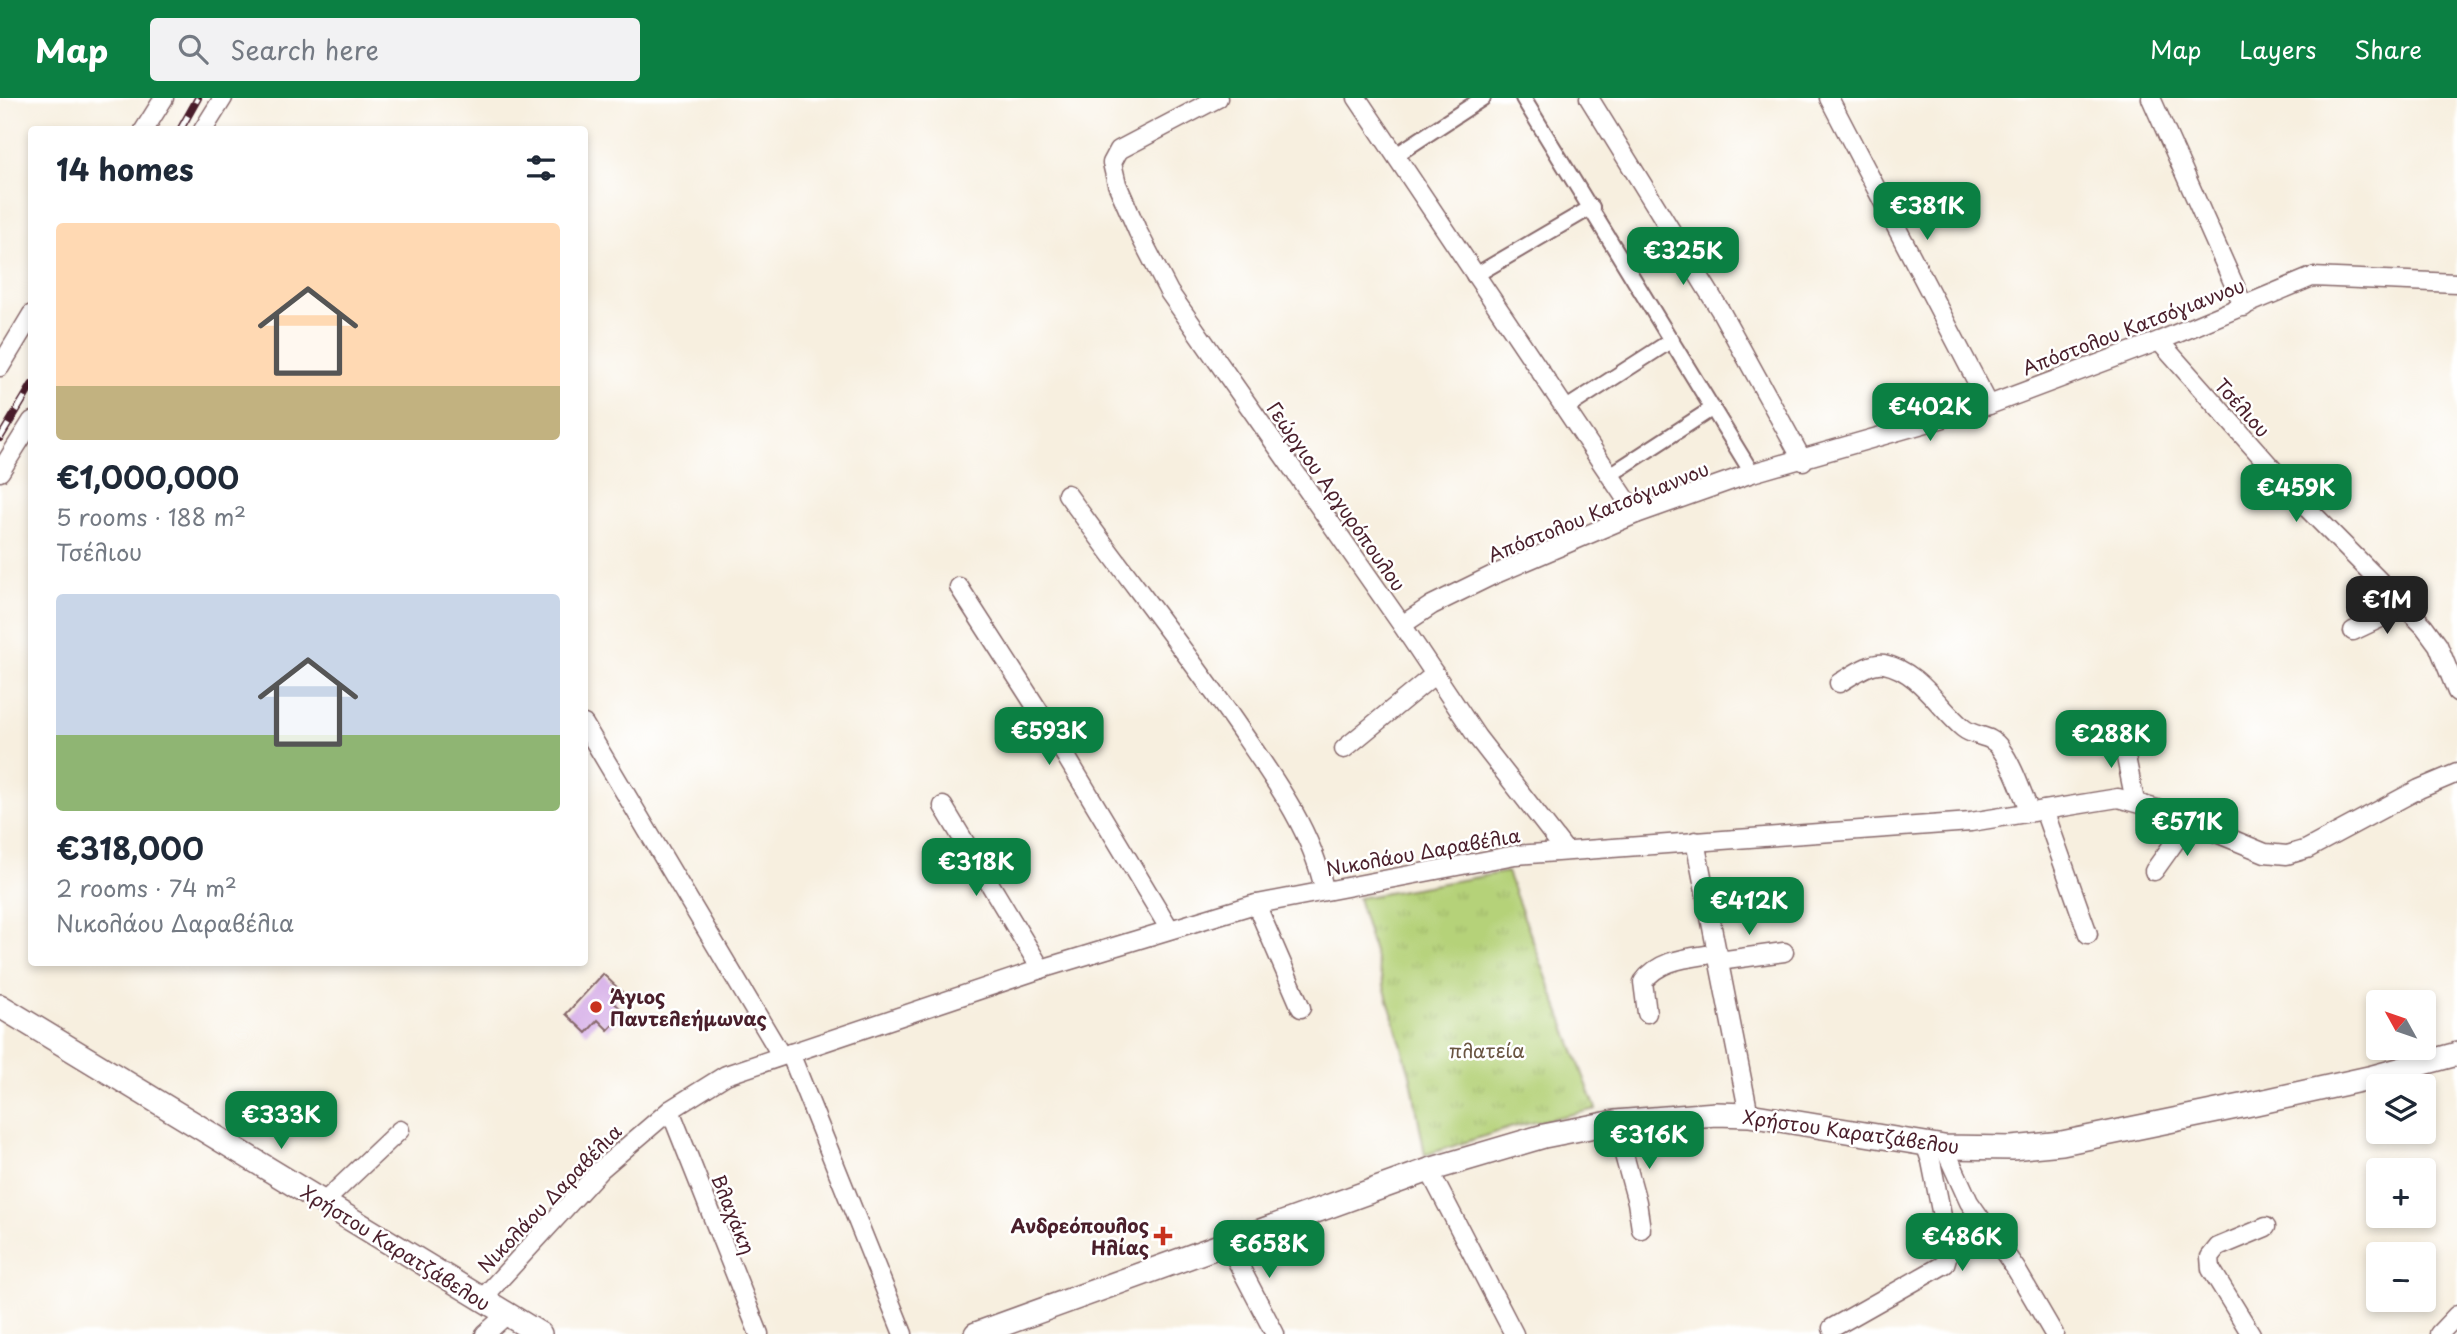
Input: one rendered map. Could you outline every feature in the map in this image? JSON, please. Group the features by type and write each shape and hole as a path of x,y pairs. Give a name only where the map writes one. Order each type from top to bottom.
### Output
{"street":[{"path":"146,126 164,98"},
{"path":"206,126 223,98"},
{"name":"Γεώργιου Αργυρόπουλου","path":"1218,98 1119,150 1112,163 1117,184 1169,292 1477,737 1565,849"},
{"path":"1357,98 1636,514"},
{"path":"1396,155 1483,98"},
{"path":"1522,98 1752,473"},
{"path":"1588,98 1720,310 1803,461"},
{"path":"1829,98 1989,405"},
{"path":"2151,98 2244,307"},
{"path":"1474,276 1591,207"},
{"name":"Απόστολου Κατσόγιαννου","path":"1402,625 1432,605 1491,576 1636,514 1752,473 1803,461 1989,405 2244,307 2312,277 2457,283"},
{"path":"0,368 28,321"},
{"path":"1564,408 1672,340"},
{"name":"Τσέλιου","path":"2158,341 2308,509 2406,606 2438,645 2457,692"},
{"path":"1610,475 1713,408"},
{"path":"0,472 28,427"},
{"path":"1067,494 1187,652 1287,799 1306,837 1324,889"},
{"path":"958,587 1040,713 1169,928"},
{"path":"2353,631 2406,606"},
{"path":"1839,683 1866,667 1881,664 1898,669 1918,682 1965,730 1990,737 2000,747 2037,811 2088,934"},
{"path":"1344,749 1435,674"},
{"path":"588,731 786,1054 904,1334"},
{"path":"2121,733 2135,801"},
{"name":"Νικολάου Δαραβέλια","path":"481,1300 601,1168 670,1110 726,1075 1041,969 1169,928 1256,904 1515,855 1565,849 1971,822 2118,798 2135,801 2253,849 2287,855 2306,849 2419,789 2457,773"},
{"path":"943,806 1041,969"},
{"path":"2154,871 2189,822"},
{"path":"1695,841 1749,1115"},
{"path":"1256,904 1301,1008"},
{"path":"1647,1013 1643,982 1651,971 1667,962 1784,952"},
{"name":"Χρήστου Καρατζάβελου","path":"0,1006 540,1334"},
{"name":"Χρήστου Καρατζάβελου","path":"976,1334 1429,1170 1544,1136 1615,1122 1716,1114 1749,1115 1934,1146 2012,1148 2062,1143 2455,1059"},
{"name":"Βλαχάκη","path":"670,1110 759,1334"},
{"path":"1615,1122 1637,1202 1641,1229"},
{"path":"324,1202 400,1130"},
{"path":"1832,1328 1945,1264 1949,1251 1931,1161 1934,1146"},
{"path":"1934,1146 2016,1269 2054,1334"},
{"path":"1429,1170 1514,1334"},
{"path":"2251,1334 2211,1269 2210,1257 2218,1247 2266,1227"},
{"path":"1228,1244 1275,1334"},
{"path":"485,1334 506,1315"},
{"path":"2440,1334 2457,1315"}],"green space":[{"name":"πλατεία","path":"1507,872 1596,1109 1513,1127 1425,1155 1411,1078 1358,898"}],"building":[{"name":"Άγιος Παντελεήμωνας","path":"603,974 622,992 613,1002 625,1012 608,1030 598,1020 586,1033 566,1014"}],"railway":[{"path":"182,126 198,98"},
{"path":"0,438 28,392"}],"place":[{"name":"Άγιος Παντελεήμωνας","path":"596,1007"},
{"name":"Ανδρεόπουλος Ηλίας","path":"1163,1236"}]}
